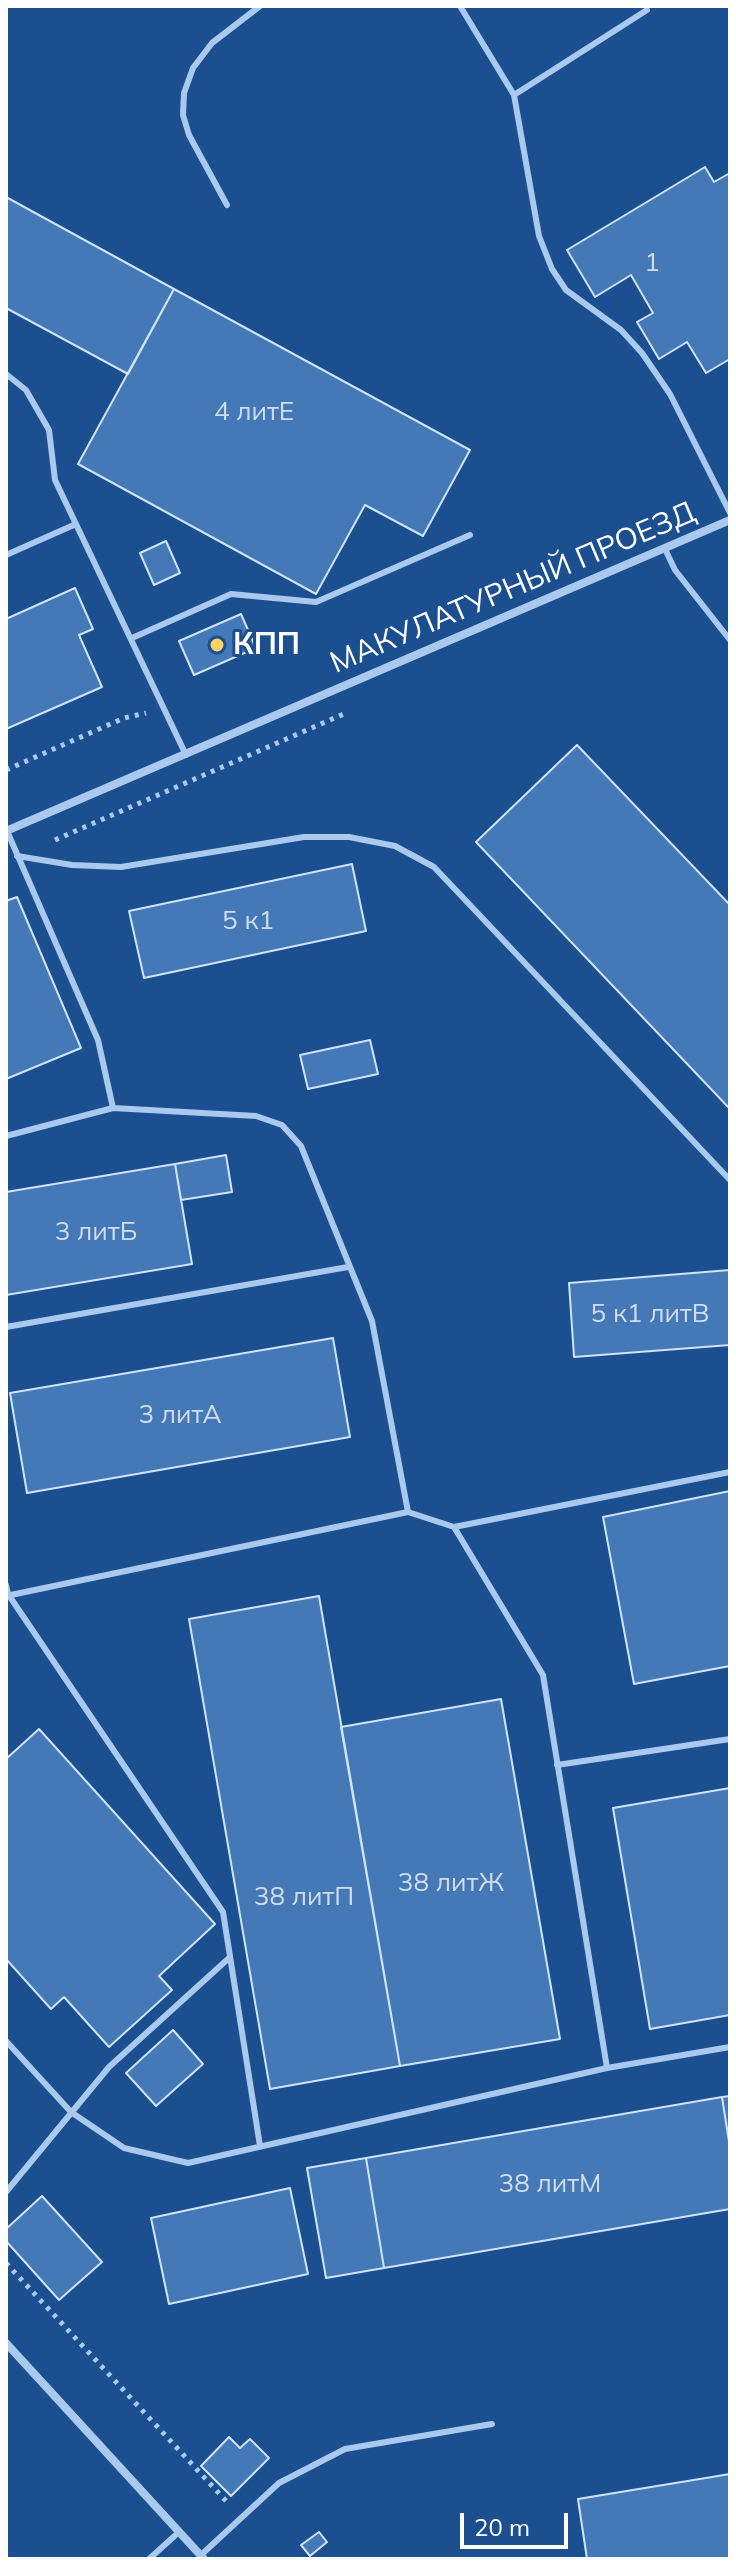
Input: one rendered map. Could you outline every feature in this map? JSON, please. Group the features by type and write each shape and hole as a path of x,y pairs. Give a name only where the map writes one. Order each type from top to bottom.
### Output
{"street":[{"name":"МАКУЛАТУРНЫЙ ПРОЕЗД","path":"6,831 730,520"},
{"path":"6,2343 202,2557"}],"lane":[{"path":"227,205 189,135 183,115 184,93 193,68 212,43 260,6"},
{"path":"460,6 514,95 539,236 552,269 566,290 621,330 642,353 670,394 730,513"},
{"path":"514,95 647,10"},
{"path":"6,374 26,390 49,430 55,480 186,755"},
{"path":"6,555 76,524"},
{"path":"132,638 231,594 316,602 470,535"},
{"path":"665,549 675,570 730,640"},
{"path":"6,831 98,1040 113,1108"},
{"path":"17,856 72,865 121,867 304,837 349,837 395,846 434,867 730,1180"},
{"path":"6,1136 113,1108 256,1116 282,1125 301,1146 372,1321 408,1512"},
{"path":"6,1327 348,1267"},
{"path":"7,1595 408,1512 454,1527 730,1472"},
{"path":"454,1527 543,1675 607,2068"},
{"path":"6,1585 7,1595 223,1912 260,2146"},
{"path":"557,1765 730,1739"},
{"path":"6,2192 109,2067 230,1957"},
{"path":"6,2041 71,2112 124,2148 188,2163 607,2068 730,2047"},
{"path":"202,2557 279,2483 345,2449 492,2424"},
{"path":"149,2559 179,2532"}],"path":[{"path":"6,770 124,718 165,708"},
{"path":"17,856 353,710"},
{"path":"6,2263 242,2517"}],"building":[{"path":"705,167 714,182 730,173 730,359 706,373 687,342 659,359 637,322 653,313 631,275 595,297 567,250"},
{"path":"6,197 174,289 128,374 6,308"},
{"path":"174,289 470,450 423,536 365,505 316,594 78,464"},
{"path":"166,541 180,573 154,585 140,553"},
{"path":"75,588 93,629 79,635 102,687 6,729 6,619"},
{"name":"КПП","path":"241,614 256,648 194,675 179,641"},
{"path":"577,745 730,905 730,1109 476,842"},
{"path":"352,864 366,931 144,978 129,911"},
{"path":"17,897 81,1048 6,1079 6,901"},
{"path":"370,1040 378,1074 308,1089 300,1055"},
{"path":"226,1155 232,1192 181,1200 175,1164"},
{"path":"175,1164 192,1264 6,1295 6,1192"},
{"path":"730,1270 730,1345 574,1357 569,1283"},
{"path":"333,1338 350,1437 27,1493 10,1393"},
{"path":"730,1491 730,1666 634,1684 603,1517"},
{"path":"319,1596 400,2066 270,2089 189,1619"},
{"path":"501,1699 560,2039 400,2066 341,1727"},
{"path":"39,1729 215,1924 159,1976 172,1990 109,2047 64,1997 51,2009 6,1959 6,1759"},
{"path":"730,1788 730,2015 650,2029 613,1808"},
{"path":"173,2030 203,2064 156,2106 126,2073"},
{"path":"730,2096 730,2148 722,2097"},
{"path":"722,2097 730,2148 730,2209 384,2268 366,2158"},
{"path":"366,2158 384,2268 326,2278 307,2168"},
{"path":"290,2188 308,2274 169,2304 151,2218"},
{"path":"42,2196 102,2262 59,2300 6,2241 6,2229"},
{"path":"229,2437 240,2448 250,2439 269,2458 231,2496 201,2466"},
{"path":"730,2474 730,2559 587,2559 578,2499"},
{"path":"319,2532 327,2542 310,2556 301,2545"}],"place":[{"name":"КПП","path":"217,645"}]}
